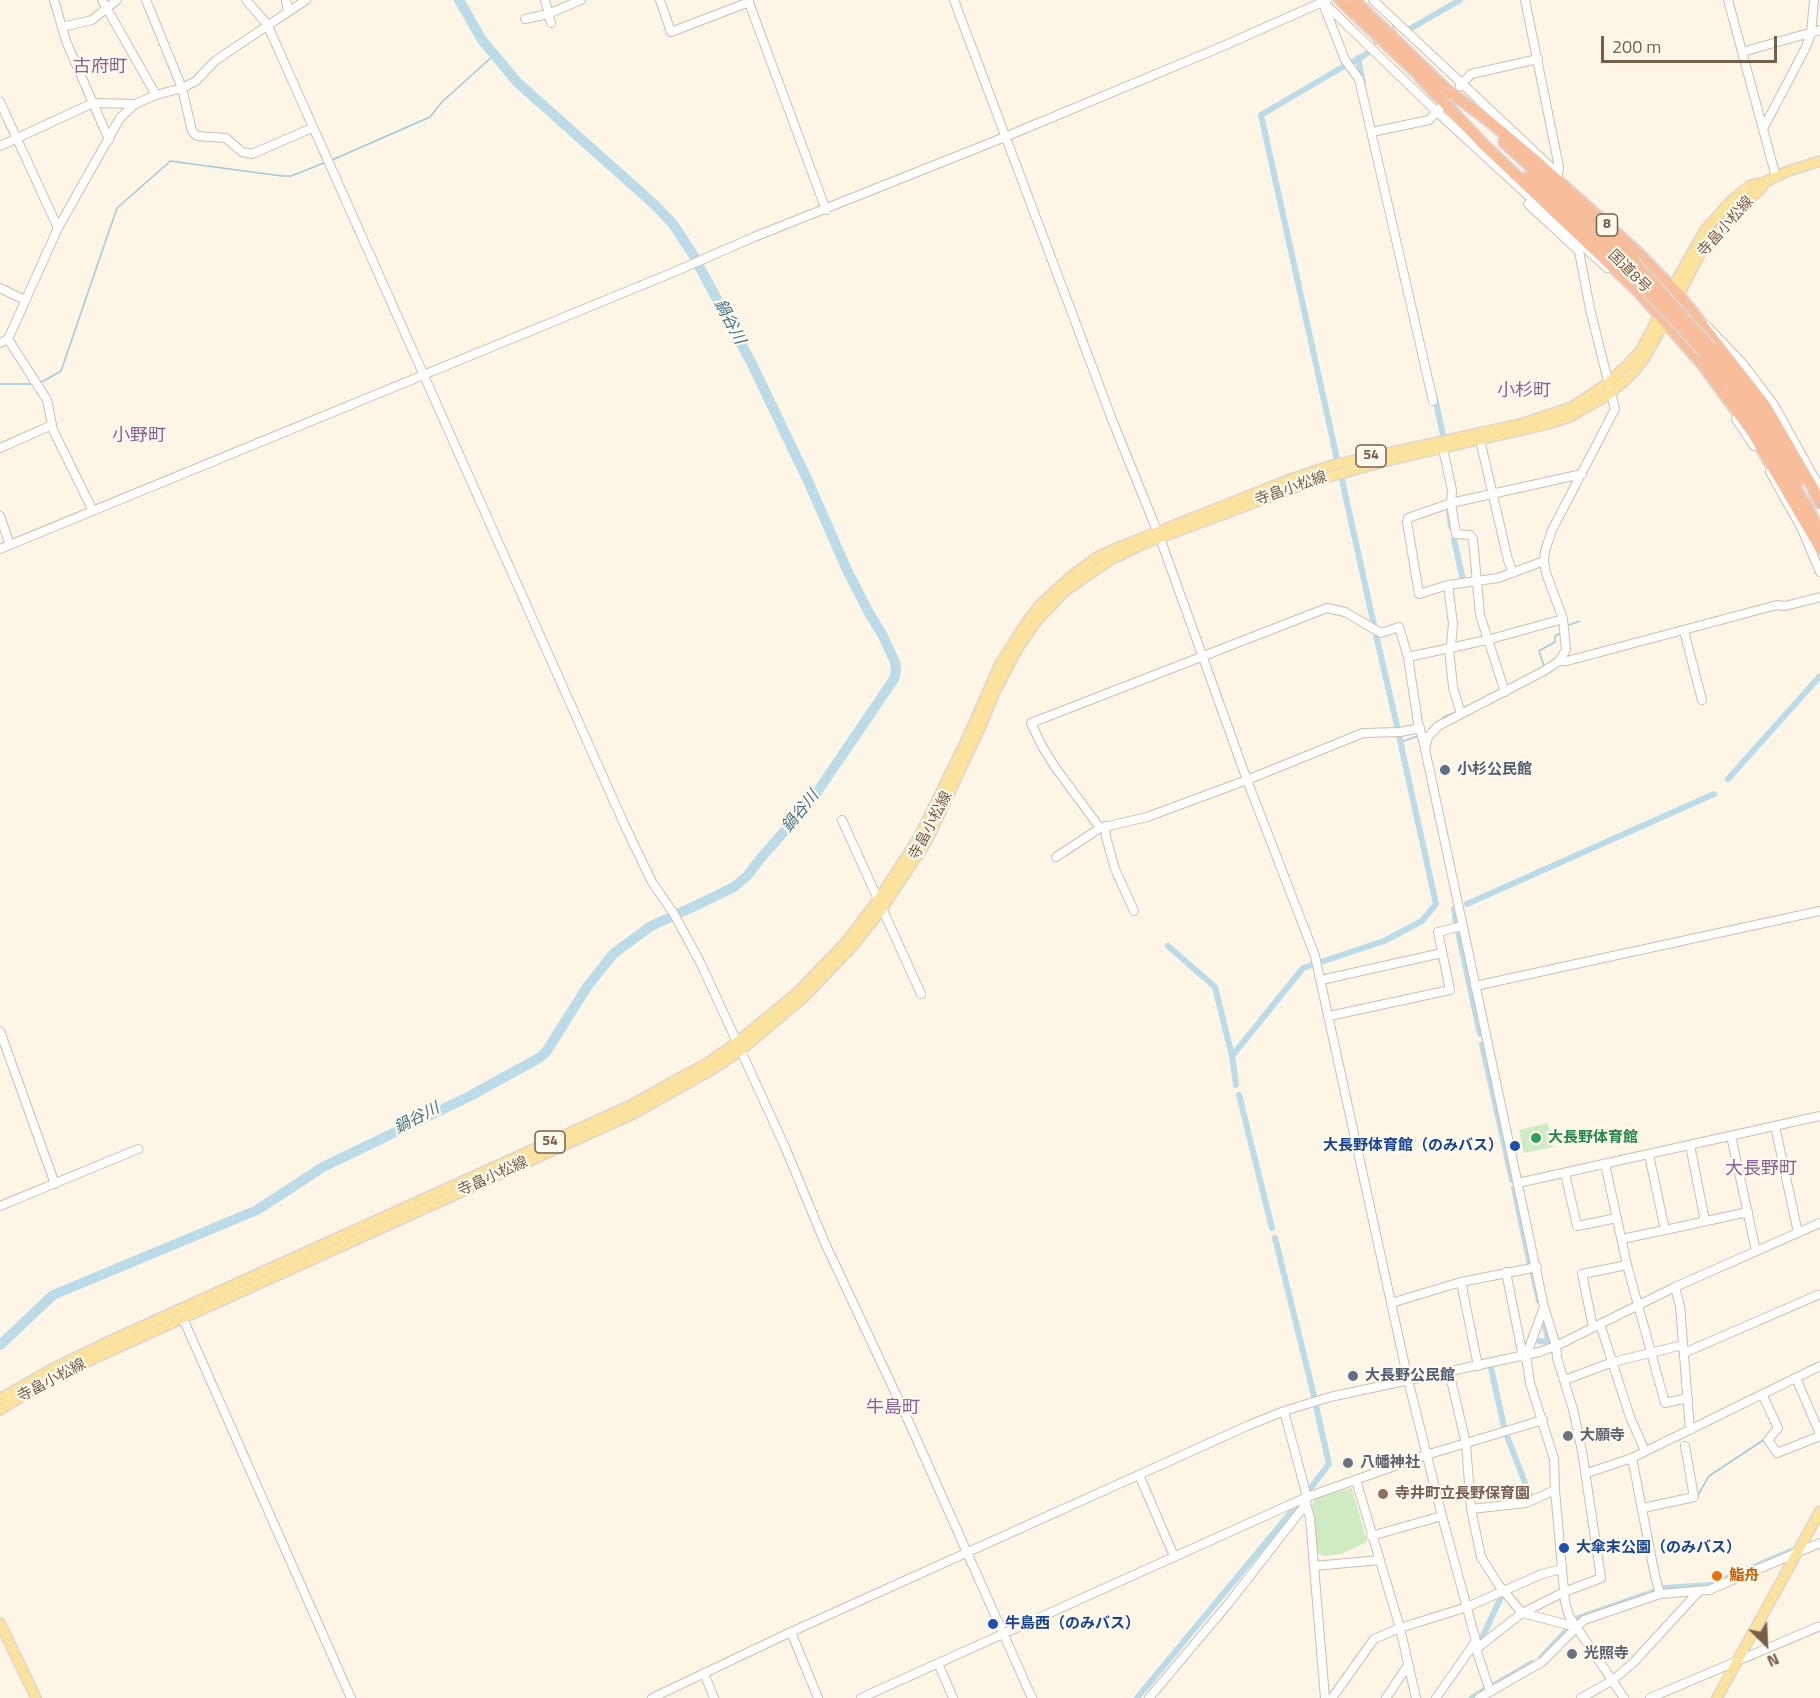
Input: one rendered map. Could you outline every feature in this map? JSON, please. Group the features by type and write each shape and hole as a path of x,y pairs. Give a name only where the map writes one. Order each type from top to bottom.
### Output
{"highway":[{"name":"国道8号","path":"1340,0 1360,13 1446,89 1632,261 1730,384 1765,436 1820,533"},
{"name":"国道8号","path":"1354,0 1360,13 1420,77 1632,261"},
{"path":"1420,77 1483,144 1637,290 1662,319"},
{"name":"8","path":"1632,261 1676,291 1766,405 1820,503"},
{"name":"8","path":"1662,319 1707,356 1820,548"},
{"name":"国道8号","path":"1707,356 1754,405 1787,456 1820,519"}],"main road":[{"name":"寺畠小松線","path":"0,1399 52,1370 633,1114 713,1069 803,998 852,947 920,837 1000,664 1038,607 1060,586 1097,557 1310,482 1390,460 1559,421 1582,411 1611,393 1639,365 1676,291 1696,244 1721,210 1751,185 1820,160"},
{"name":"寺畠小松線","path":"1158,535 1333,465 1557,414 1585,400 1608,383 1641,350 1662,319"},
{"name":"寺畠小松線","path":"0,1410 51,1378 181,1314"},
{"path":"1717,1698 1820,1510"},
{"path":"0,1623 36,1698"}],"street":[{"path":"54,0 73,61 109,140"},
{"path":"62,27 92,20 104,4 117,0"},
{"path":"146,0 182,88 192,131 197,136 226,138 242,152 252,154 312,128"},
{"path":"246,0 267,24 625,826 652,882 701,964 1032,1698"},
{"path":"286,0 288,11"},
{"path":"0,343 8,339 58,228 120,118 135,104 196,81 215,61 306,0"},
{"path":"545,0 551,23"},
{"path":"525,20 548,14 581,0"},
{"path":"660,0 671,32 748,1 826,210"},
{"path":"954,0 1158,535 1247,780 1317,962 1408,1380 1476,1645 1490,1691"},
{"path":"1372,0 1397,28 1634,244 1632,261"},
{"path":"1525,0 1559,167 1558,174"},
{"path":"1728,0 1776,177"},
{"path":"1763,129 1806,47 1811,33 1814,0"},
{"path":"0,549 754,237 1005,137 1221,47 1323,1"},
{"path":"1323,1 1532,200 1620,280 1637,290"},
{"path":"1323,1 1345,60 1359,79 1432,401"},
{"path":"104,4 156,95"},
{"path":"1742,52 1820,30"},
{"path":"1460,86 1471,74 1538,60"},
{"path":"0,102 58,228"},
{"path":"0,146 93,104 135,104"},
{"path":"1372,132 1429,120 1438,110"},
{"path":"1425,749 1428,737 1438,726 1559,661 1566,650 1563,619 1544,561 1545,551 1552,530 1615,409 1590,309 1579,251 1528,204 1532,200"},
{"path":"0,288 25,300"},
{"path":"1699,319 1716,333 1774,405 1820,488"},
{"path":"8,339 47,400 59,445 93,511"},
{"path":"1707,356 1706,376 1752,442 1796,517 1820,572"},
{"path":"0,448 52,424"},
{"path":"1480,440 1513,573"},
{"path":"1443,449 1452,490 1450,503 1456,534 1470,535 1473,539 1480,615 1505,692"},
{"path":"1544,561 1513,573 1477,582 1448,585 1419,594 1408,518 1450,503 1493,492 1582,474"},
{"path":"0,516 10,545"},
{"path":"1448,585 1453,624 1449,649 1453,687 1461,714"},
{"path":"1559,661 1567,661 1684,631 1777,605 1785,606 1820,597"},
{"path":"1134,911 1115,869 1102,827 1055,767 1031,723 1327,608 1345,612 1381,633 1400,627 1544,1307 1556,1346 1557,1359 1565,1380 1587,1473 1600,1578 1564,1592 1522,1613 1476,1645 1436,1698"},
{"path":"1408,657 1487,640 1563,619"},
{"path":"1684,631 1702,700"},
{"path":"1056,857 1102,827 1147,817 1363,733 1400,732 1420,728"},
{"path":"843,820 921,994"},
{"path":"1475,986 1820,910"},
{"path":"1329,1016 1450,990 1438,932 1462,926"},
{"path":"1321,980 1442,953"},
{"path":"0,1031 55,1184"},
{"path":"1518,1183 1820,1116"},
{"path":"1774,1126 1798,1233"},
{"path":"1731,1136 1756,1251"},
{"path":"1690,1145 1705,1221"},
{"path":"0,1206 138,1149"},
{"path":"1649,1155 1665,1230"},
{"path":"1605,1164 1627,1265 1665,1404 1688,1398"},
{"path":"1565,1173 1577,1226 1617,1218"},
{"path":"1622,1239 1748,1212"},
{"path":"652,1698 791,1632 1247,1426 1330,1397 1525,1357 1556,1346 1675,1287 1820,1223"},
{"path":"1627,1265 1582,1274 1597,1325 1645,1451"},
{"path":"1390,1303 1461,1282 1537,1267"},
{"path":"1506,1272 1530,1383 1554,1460 1564,1592 1569,1616 1624,1698"},
{"path":"1461,1282 1478,1366"},
{"path":"1675,1287 1680,1306 1690,1430"},
{"path":"1565,1380 1613,1362 1650,1352 1684,1349 1820,1294"},
{"path":"1525,1357 1544,1307"},
{"path":"181,1314 217,1400 351,1698"},
{"path":"1587,1473 1632,1458 1820,1366"},
{"path":"1449,1371 1466,1444 1471,1509 1481,1557 1504,1592 1522,1613 1577,1626"},
{"path":"1762,1394 1778,1428 1768,1440 1777,1453 1820,1435 1796,1378"},
{"path":"1284,1412 1310,1518 1326,1698"},
{"path":"861,1698 1174,1556 1356,1480 1426,1455 1543,1420"},
{"path":"1643,1508 1694,1497 1685,1446"},
{"path":"1632,1458 1660,1594"},
{"path":"1139,1475 1174,1556"},
{"path":"1356,1480 1400,1628 1416,1698"},
{"path":"1471,1509 1526,1503 1555,1490"},
{"path":"1149,1698 1228,1604 1306,1501"},
{"path":"1371,1536 1442,1516"},
{"path":"1479,1698 1542,1662 1584,1620 1660,1594 1708,1590 1820,1543"},
{"path":"1314,1566 1380,1560"},
{"path":"1332,1698 1374,1639 1400,1628 1467,1607 1542,1574 1562,1569"},
{"path":"1581,1698 1613,1680 1633,1664 1699,1591"},
{"path":"1650,1698 1820,1626"},
{"path":"791,1632 818,1698"},
{"path":"938,1663 953,1698"},
{"path":"1386,1698 1408,1665"},
{"path":"704,1673 714,1698"}],"green space":[{"name":"大長野体育館","path":"1548,1123 1553,1147 1524,1153 1519,1130"},
{"path":"1352,1488 1367,1542 1341,1554 1323,1556 1316,1553 1312,1506 1315,1498"}],"waterway":[{"name":"鍋谷川","path":"0,1345 53,1295 257,1210 323,1167 468,1097 539,1058 546,1052 587,987 613,954 651,926 734,887 747,876 811,801 894,679 895,662 882,634 847,570 808,481 752,364 692,253 673,224 655,205 517,82 482,40 459,0"},
{"path":"1408,30 1460,0"},
{"path":"1351,63 1368,53"},
{"path":"332,160 430,117 442,102 494,55"},
{"path":"1358,58 1363,83"},
{"path":"1337,459 1261,115 1346,65"},
{"path":"40,383 61,371 117,208 170,161 282,176 291,176 324,163"},
{"path":"0,384 32,384"},
{"path":"1435,398 1443,435"},
{"path":"1342,480 1374,625"},
{"path":"1449,513 1451,526"},
{"path":"1454,540 1463,580"},
{"path":"1569,625 1580,621"},
{"path":"1515,682 1544,666 1539,651 1555,642 1555,636 1561,633"},
{"path":"1376,635 1398,730"},
{"path":"1728,779 1820,676"},
{"path":"1465,707 1475,703"},
{"path":"1429,729 1444,717 1456,712"},
{"path":"1232,1056 1303,968 1384,941 1422,921 1436,904 1399,736"},
{"path":"1401,742 1418,736"},
{"path":"1467,904 1714,794"},
{"path":"1454,909 1456,923"},
{"path":"1458,931 1480,1034"},
{"path":"1168,946 1215,987 1232,1056 1236,1085"},
{"path":"1482,1044 1512,1180"},
{"path":"1239,1095 1272,1228"},
{"path":"1514,1188 1530,1265"},
{"path":"1275,1238 1314,1396"},
{"path":"1533,1274 1539,1301"},
{"path":"1539,1341 1549,1342 1544,1322"},
{"path":"1491,1368 1504,1427"},
{"path":"1310,1489 1329,1464 1316,1406"},
{"path":"1507,1436 1530,1496 1523,1500"},
{"path":"1698,1495 1709,1476 1765,1439"},
{"path":"1137,1698 1297,1505"},
{"path":"1721,1581 1791,1551"},
{"path":"1665,1588 1712,1585"},
{"path":"1578,1618 1653,1592"},
{"path":"1480,1642 1502,1595"},
{"path":"1541,1658 1568,1629"},
{"path":"1491,1687 1532,1663"},
{"path":"1472,1698 1486,1689"}],"tunnel":[{"path":"1373,42 1395,29"}],"place":[{"name":"小杉公民館","path":"1445,770"},
{"name":"大長野体育館","path":"1536,1138"},
{"name":"大長野体育館（のみバス）","path":"1515,1146"},
{"name":"大長野公民館","path":"1353,1376"},
{"name":"大願寺","path":"1568,1436"},
{"name":"八幡神社","path":"1348,1463"},
{"name":"寺井町立長野保育園","path":"1383,1494"},
{"name":"大傘末公園（のみバス）","path":"1564,1548"},
{"name":"鮨舟","path":"1717,1576"},
{"name":"牛島西（のみバス）","path":"993,1624"},
{"name":"光照寺","path":"1572,1654"}],"district":[{"name":"古府町","path":"100,68"},
{"name":"小杉町","path":"1524,392"},
{"name":"小野町","path":"139,437"},
{"name":"大長野町","path":"1761,1170"},
{"name":"牛島町","path":"893,1409"}]}
